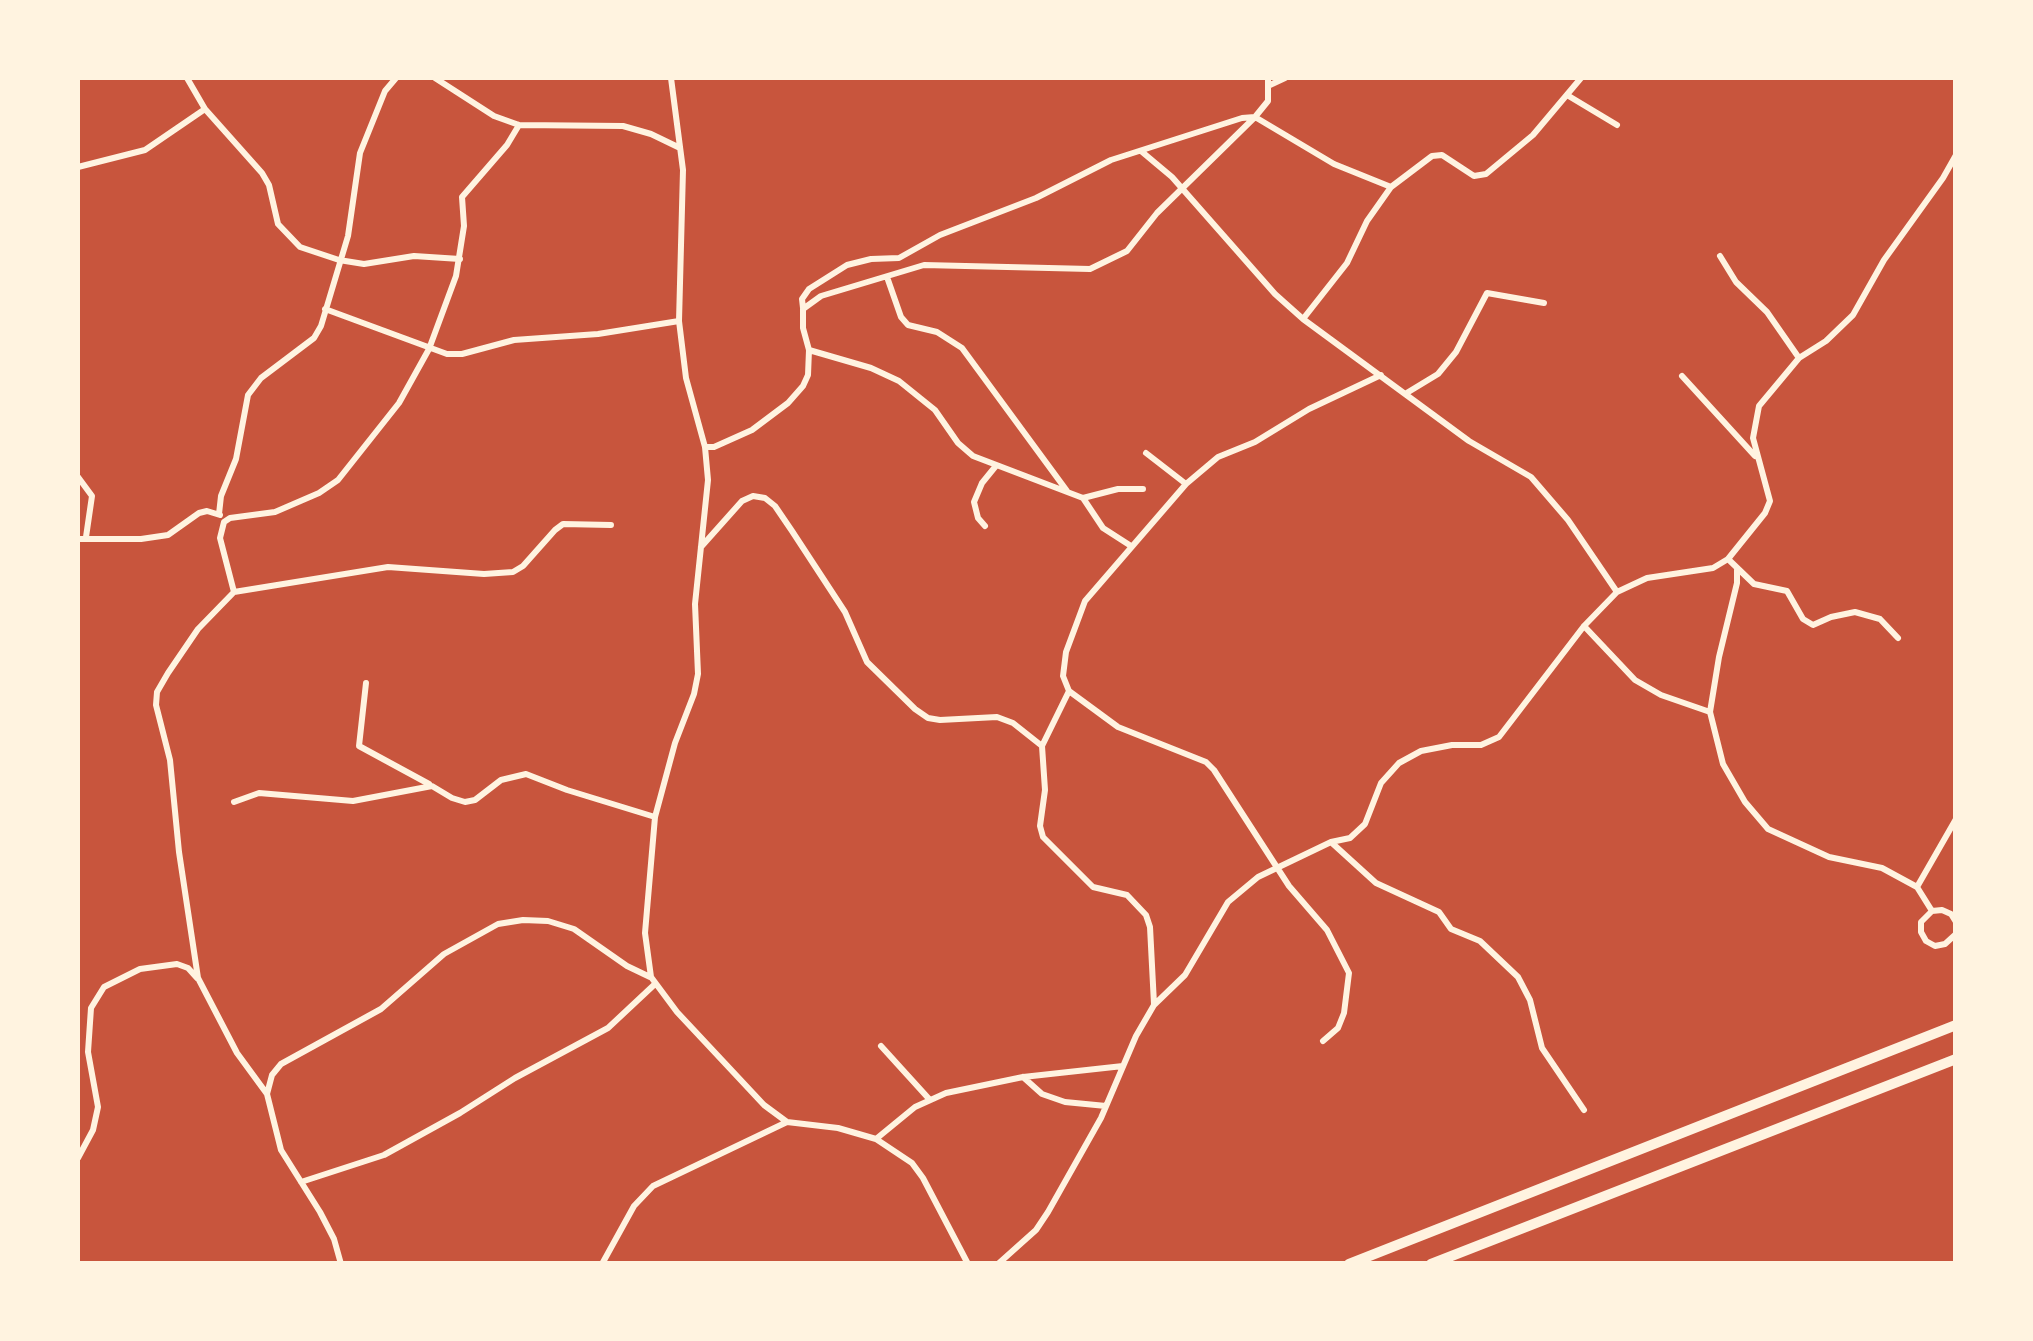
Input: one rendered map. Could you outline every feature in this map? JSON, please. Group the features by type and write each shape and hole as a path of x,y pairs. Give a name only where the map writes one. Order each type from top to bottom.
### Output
{"highway":[{"path":"1349,1264 1956,1024"},
{"path":"1431,1264 1956,1059"}],"street":[{"path":"187,78 206,109 262,174 278,224 300,247 364,264 414,256 460,259"},
{"path":"219,514 236,460 248,395 261,378 314,338 348,236 360,154 385,91 396,78"},
{"path":"435,78 494,116 519,124 623,126 680,148"},
{"path":"653,981 646,933 655,817 698,674 695,604 708,480 706,447 686,378 679,322 684,195 671,78"},
{"path":"803,309 821,296 924,265 1090,269 1127,250 1182,188 1255,118 1268,100 1269,81 1284,78"},
{"path":"1302,319 1346,263 1367,221 1391,186 1432,156 1442,156 1474,176 1486,174 1533,135 1581,78"},
{"path":"1567,95 1617,124"},
{"path":"78,167 145,150 206,109"},
{"path":"706,447 752,430 788,403 808,375 802,299 809,288 847,265 899,258 940,235 1036,198 1111,160 1242,118 1255,118 1334,164 1391,186"},
{"path":"207,511 230,518 275,512 338,480 398,402 428,349 460,259 462,197 519,124"},
{"path":"1141,151 1182,188 1275,294 1302,319 1469,440 1530,477 1557,504 1616,592"},
{"path":"998,1264 1036,1230 1106,1106 1154,1005 1185,975 1228,902 1258,877 1331,842 1350,838 1365,824 1381,782 1399,763 1421,752 1452,745 1482,745 1499,737 1584,626 1616,592 1647,578 1713,568 1728,559 1770,501 1752,438 1759,406 1799,358 1826,342 1853,315 1884,260 1956,155"},
{"path":"1720,256 1736,282 1767,312 1799,358"},
{"path":"887,277 901,317 908,325 937,332 962,348 1068,492"},
{"path":"1405,394 1438,374 1456,352 1487,293 1544,303"},
{"path":"325,309 447,354 462,354 514,340 598,334 679,322"},
{"path":"809,350 872,368 899,381 935,410 958,444 995,467 1083,498 1118,489 1143,489"},
{"path":"1323,1041 1332,1036 1344,1013 1349,973 1327,930 1289,886 1214,770 1206,762 1118,726 1070,691 1063,676 1066,652 1085,600 1186,484 1218,457 1255,442 1309,409 1381,375"},
{"path":"1682,376 1756,456"},
{"path":"1146,453 1186,484"},
{"path":"985,526 978,518 974,502 982,482 995,467"},
{"path":"78,478 92,496 82,538 141,539 168,535 207,511 222,496"},
{"path":"700,547 742,500 753,496 765,498 775,506 845,612 866,662 915,709 928,718 940,720 998,718 1014,723 1042,746"},
{"path":"1083,498 1098,523 1130,546"},
{"path":"230,518 221,529 220,538 234,592"},
{"path":"198,978 178,852 170,760 156,705 157,692 198,629 234,592 388,567 484,574 513,572 564,524 611,525"},
{"path":"1728,559 1754,584 1787,591 1803,619 1813,626 1856,612 1880,620 1898,638"},
{"path":"1737,569 1710,712 1723,764 1768,830 1829,857 1882,868 1918,887 1932,911"},
{"path":"1584,626 1635,680 1660,696 1710,712"},
{"path":"366,683 359,746 452,798 476,800 501,780 526,774 655,817"},
{"path":"1070,691 1042,746 1045,790 1040,826 1043,837 1085,880 1094,887 1127,895 1146,915 1154,1005"},
{"path":"234,802 260,792 353,800 432,786"},
{"path":"1918,887 1956,819"},
{"path":"1331,842 1376,883 1439,912 1451,929 1480,942 1518,977 1530,1000 1542,1048 1584,1110"},
{"path":"1956,922 1942,910 1932,911 1921,922 1923,937 1935,946 1953,944 1956,934"},
{"path":"266,1094 272,1075 281,1064 381,1009 444,954 498,924 548,921 574,928 653,981 764,1105 787,1122 838,1128 876,1139 912,1163 924,1178 968,1264"},
{"path":"78,1158 93,1130 98,1107 88,1052 91,1008 104,987 140,969 177,964 188,968 198,978 237,1053 266,1094 281,1150 334,1239 341,1264"},
{"path":"300,1182 384,1155 460,1113 608,1028 653,981"},
{"path":"881,1046 930,1100"},
{"path":"876,1139 915,1108 968,1087 1123,1066"},
{"path":"1023,1077 1042,1094 1065,1102 1106,1106"},
{"path":"602,1264 634,1206 653,1186 787,1122"}]}
